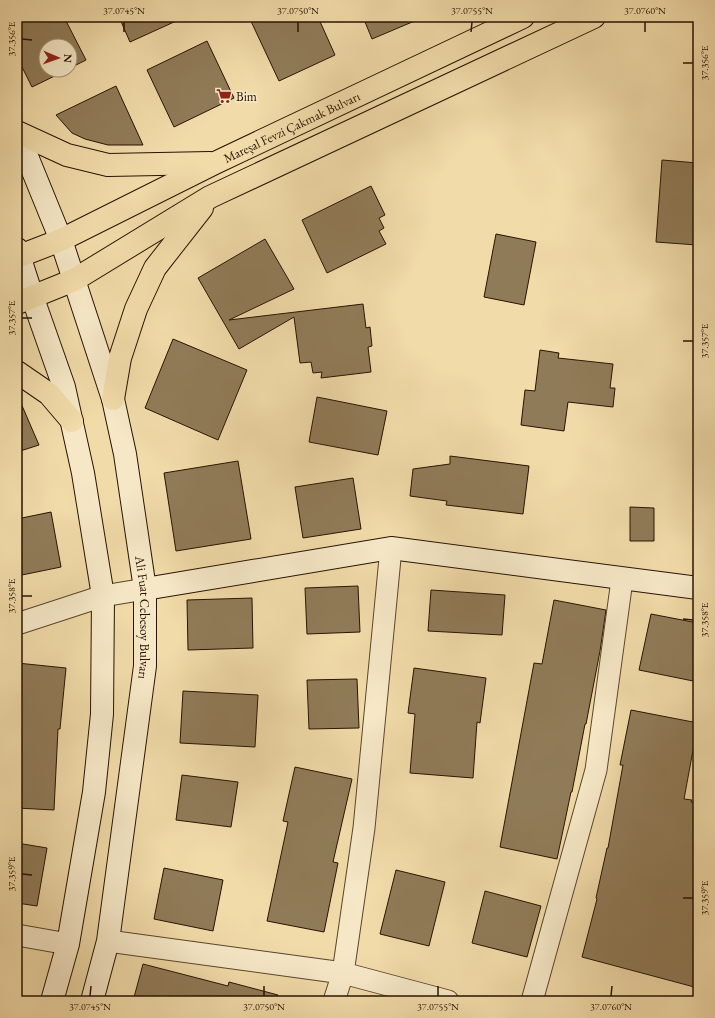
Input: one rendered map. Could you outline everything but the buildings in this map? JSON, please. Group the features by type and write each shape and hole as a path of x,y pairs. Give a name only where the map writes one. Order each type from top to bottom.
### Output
{"main road":[{"name":"Mareşal Fevzi Çakmak Bulvarı","path":"18,254 61,240 215,163 524,17"},
{"path":"24,299 74,280 210,197 594,17"},
{"path":"17,132 67,155 108,165 215,163"},
{"name":"Ali Fuat Cebesoy Bulvarı","path":"17,132 61,240 113,400 125,454 145,589 145,666 108,941 92,1001"},
{"path":"113,400 120,358 136,309 155,268 210,197"},
{"path":"18,254 24,299 64,388 83,473 103,596 102,714 94,792 68,944 52,1001"},
{"path":"17,372 49,394 72,421"},
{"path":"145,589 391,548 622,580 698,588"}],"street":[{"path":"334,1001 343,973 364,828 391,548"},
{"path":"532,1001 596,770 622,580"},
{"path":"17,624 103,596 145,589"},
{"path":"17,935 68,944"},
{"path":"108,941 343,973 448,1001"}],"place":[{"name":"Bim","path":"224,96"}]}
